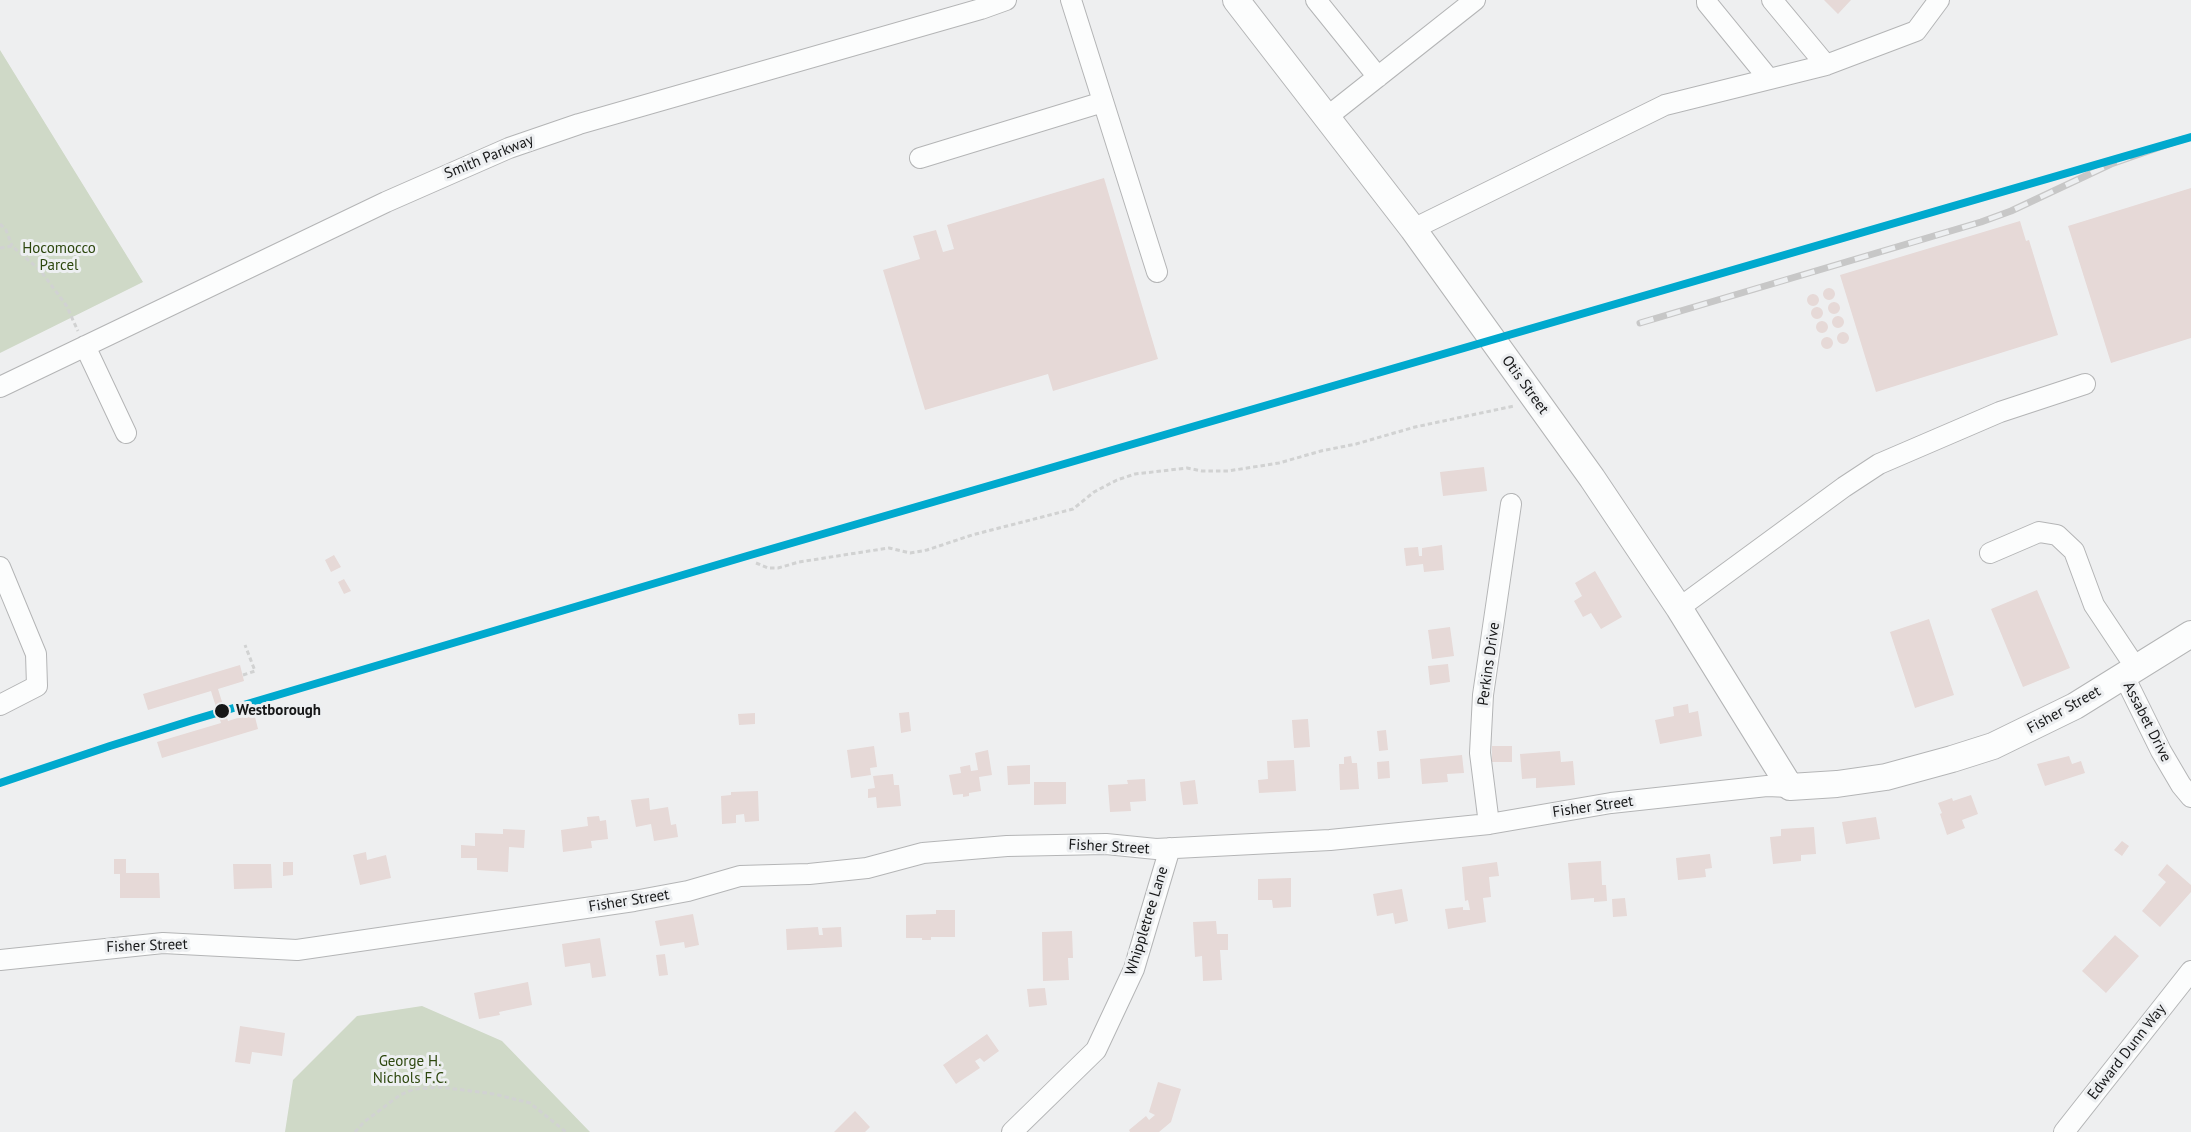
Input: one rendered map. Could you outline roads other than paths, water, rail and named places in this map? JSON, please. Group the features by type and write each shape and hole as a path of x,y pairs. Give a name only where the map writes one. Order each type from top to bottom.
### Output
{"main road":[{"name":"Otis Street","path":"1236,0 1413,229 1592,478 1679,608 1790,787"},
{"name":"Fisher Street","path":"1790,787 1875,779 1973,753 2013,737 2075,706 2191,634"}],"street":[{"name":"Smith Parkway","path":"0,387 386,202 509,148 579,124 1006,0"},
{"path":"1071,0 1157,272"},
{"path":"1316,0 1378,77"},
{"path":"1327,117 1475,0"},
{"path":"1707,0 1707,3 1769,79"},
{"path":"1772,0 1826,65"},
{"path":"1413,229 1665,105 1826,65 1916,31 1939,0"},
{"path":"920,158 1103,102"},
{"path":"85,346 126,433"},
{"path":"1679,608 1879,464 2000,412 2085,384"},
{"name":"Perkins Drive","path":"1489,824 1480,753 1483,695 1511,504"},
{"name":"Assabet Drive","path":"1990,553 2039,532 2057,535 2074,551 2094,605 2130,672 2161,751 2181,785 2191,797"},
{"path":"0,567 36,654 38,687 0,705"},
{"name":"Fisher Street","path":"0,960 163,943 297,951 634,901 688,891 740,876 809,874 867,868 923,853 1007,846 1106,844 1156,849 1330,840 1489,824 1611,803 1767,786 1790,787"},
{"name":"Whippletree Lane","path":"1012,1132 1096,1050 1134,969 1170,848"},
{"name":"Edward Dunn Way","path":"2064,1132 2191,971"}],"railway":[{"path":"1640,323 1981,222 2011,211 2111,164 2183,139"}],"place":[{"name":"Westborough","path":"222,711"}],"park label":[{"name":"Hocomocco Parcel","path":"59,258"},
{"name":"George H. Nichols F.C.","path":"410,1070"}]}
